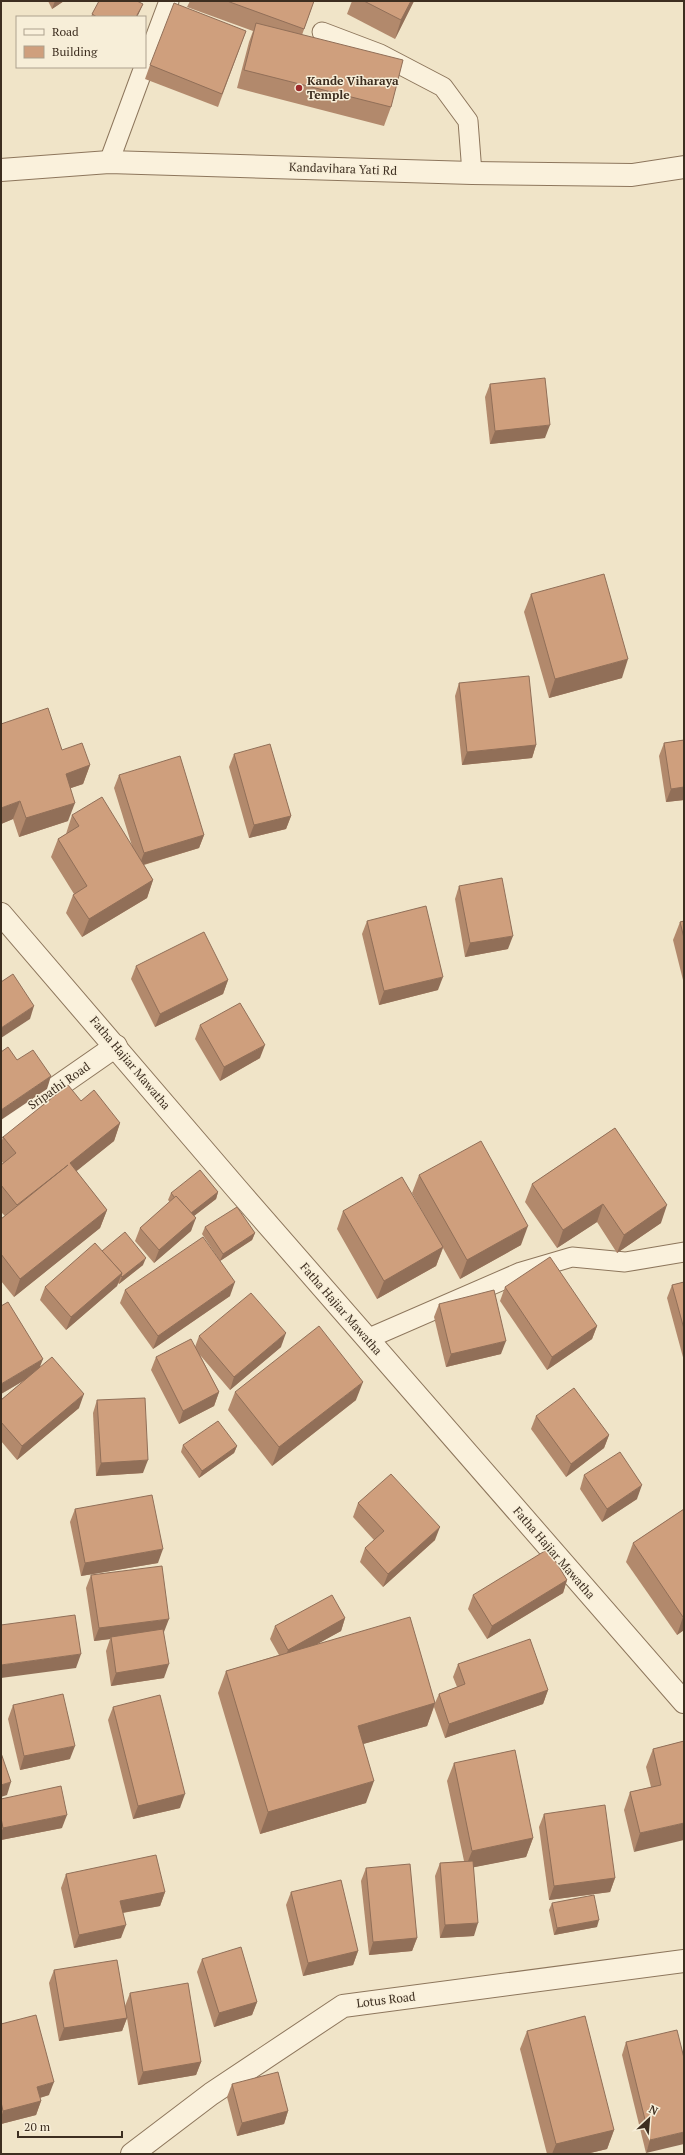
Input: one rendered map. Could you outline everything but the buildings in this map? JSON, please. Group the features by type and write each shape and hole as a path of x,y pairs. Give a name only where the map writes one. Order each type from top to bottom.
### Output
{"street":[{"name":"Kandavihara Yati Rd","path":"1,170 109,162 472,173 632,175 684,167"},
{"name":"Fatha Hajiar Mawatha","path":"1,914 367,1339 684,1702"},
{"name":"Sripathi Road","path":"1,1126 116,1046"},
{"name":"Lotus Road","path":"132,2154 211,2094 343,2006 684,1961"}],"lane":[{"path":"146,63 169,1"},
{"path":"322,32 380,54 442,87 468,121 472,173"},
{"path":"109,162 144,68"},
{"path":"367,1339 521,1272 572,1257 625,1262 684,1252"}],"place":[{"name":"Kande Viharaya Temple","path":"299,88"}]}
